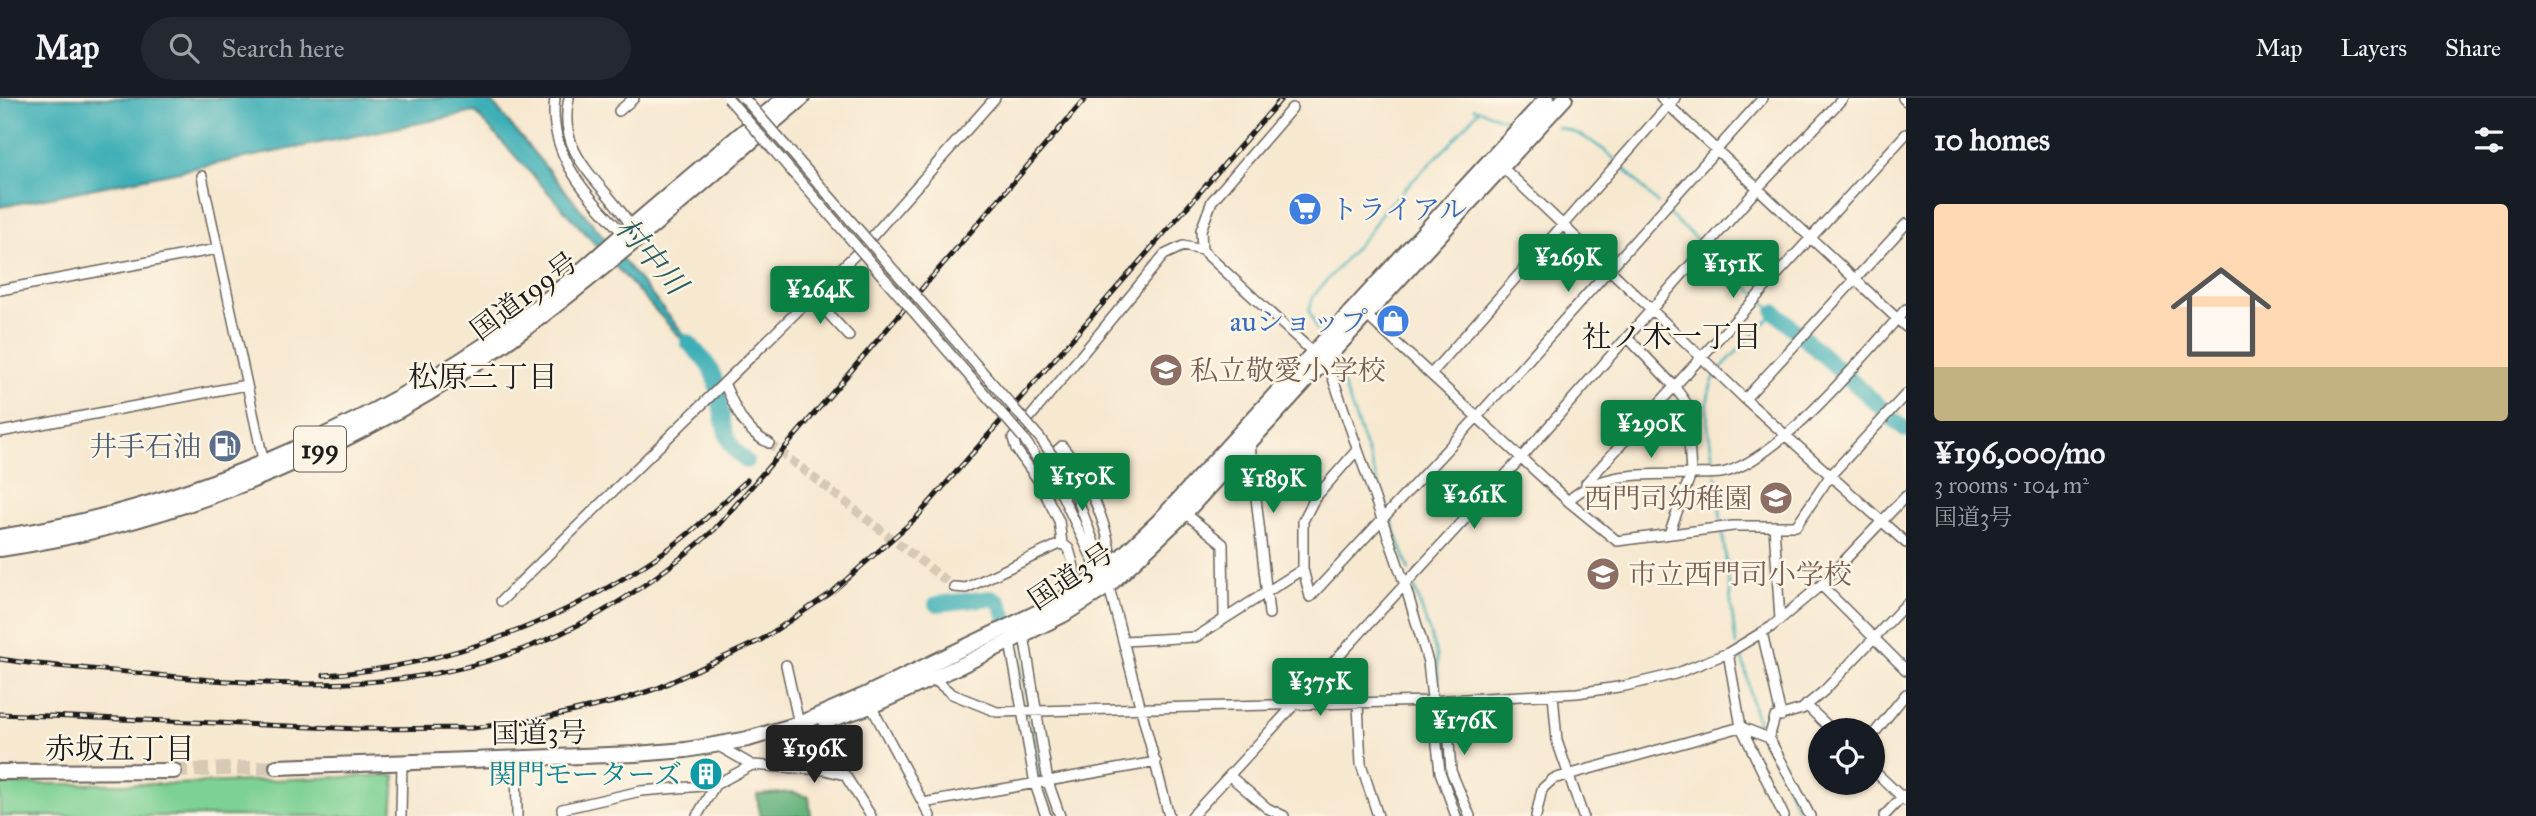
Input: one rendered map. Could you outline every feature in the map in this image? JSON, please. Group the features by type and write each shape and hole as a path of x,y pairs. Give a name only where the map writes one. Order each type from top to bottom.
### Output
{"highway":[{"name":"国道199号","path":"0,549 133,520 193,501 265,467 369,412 518,322 599,263 785,98"},
{"name":"国道199号","path":"625,239 802,98"},
{"name":"国道3号","path":"799,724 1024,635 1185,513 1250,444 1319,356 1366,315 1497,162 1547,98"},
{"name":"国道3号","path":"277,767 636,754 717,745 799,724 828,720 871,706 1106,575 1319,356 1497,162 1565,98"},
{"name":"国道199号","path":"0,537 121,512 265,467"},
{"path":"0,772 174,771"}],"street":[{"path":"555,98 555,132 562,155 580,183 625,239"},
{"path":"569,98 567,125 574,152 625,239"},
{"path":"619,111 634,98"},
{"path":"728,98 1024,439 1062,495 1106,575"},
{"path":"744,98 1040,438 1071,482 1106,575"},
{"path":"501,601 862,248 995,98"},
{"path":"1661,98 1672,102 1717,149 1906,327"},
{"path":"1357,450 1315,498 1303,522 1303,569 1310,597 1477,417 1763,98"},
{"path":"1192,816 1521,458 1654,310 1758,188 1843,98"},
{"path":"1431,374 1672,102"},
{"path":"1202,250 1201,230 1212,201 1292,108"},
{"path":"1568,500 1906,134"},
{"path":"1497,162 1609,271 1703,355 1745,399 1906,543"},
{"path":"202,176 265,467"},
{"path":"1745,399 1906,224"},
{"path":"1075,592 1074,567 1069,549 1062,543 1059,521 1033,472 1014,444 1018,429 1164,256 1183,246 1202,250 1329,367 1405,585 1428,662 1430,701 1440,772 1456,816"},
{"path":"0,290 217,249"},
{"path":"812,296 849,336"},
{"path":"1583,486 1610,477 1724,472 1756,458 1787,436 1906,309"},
{"path":"1366,315 1521,458 1618,541 1733,526 1796,526 1830,476 1906,394"},
{"path":"1628,338 1674,386 1687,404 1691,474 1669,534"},
{"path":"723,383 753,436 769,443"},
{"path":"0,432 246,384"},
{"path":"1250,444 1269,614"},
{"path":"1033,472 1062,446 1086,480 1106,575 1169,816"},
{"path":"930,673 952,694 997,712 1298,703 1358,704 1553,694 1625,686 1675,674 1730,652 1780,620 1821,585 1906,496"},
{"path":"1185,513 1223,544 1224,618"},
{"path":"1774,526 1780,620"},
{"path":"954,587 966,588 1062,543"},
{"path":"1124,641 1196,637 1266,590 1303,569"},
{"path":"1821,585 1906,670"},
{"path":"1769,738 1775,718 1806,705 1906,604"},
{"path":"1762,632 1781,716"},
{"path":"1024,635 1048,782 1060,816"},
{"path":"1010,642 1035,784 1046,816"},
{"path":"1730,652 1741,727 1784,816"},
{"path":"786,665 799,724"},
{"path":"1553,694 1557,741 1583,816"},
{"path":"1885,720 1906,695"},
{"path":"1446,700 1446,739 1451,771 1470,816"},
{"path":"1358,704 1361,764 1378,816"},
{"path":"1806,705 1820,718"},
{"path":"871,706 930,816"},
{"path":"1537,813 1542,789 1553,779 1741,727 1769,738 1810,816"},
{"path":"717,745 752,765 825,770 845,775 870,816"},
{"path":"516,757 517,816"},
{"path":"401,816 402,762"},
{"path":"923,803 1156,762"},
{"path":"563,816 562,810 641,791 715,785 752,765"},
{"path":"1230,776 1267,808 1284,816"},
{"path":"1884,816 1905,797 1885,780"},
{"path":"697,816 715,785"}],"green space":[{"path":"395,775 392,816 0,816 0,784 177,784"},
{"path":"792,792 809,797 811,816 760,816 757,795"}],"water":[{"path":"0,98 494,98 491,101 703,357 697,356 475,112 0,207"}],"waterway":[{"path":"1474,108 1509,121"},
{"path":"1317,330 1309,310 1314,295 1370,231 1384,209 1450,144 1478,111"},
{"path":"1557,127 1572,131 1600,147 1658,204"},
{"path":"1666,212 1703,245"},
{"path":"1708,250 1775,312 1720,369"},
{"path":"1775,312 1885,411"},
{"name":"村中川","path":"688,342 712,372 726,433 730,443 746,461"},
{"path":"1338,369 1409,570"},
{"path":"1715,471 1707,409 1711,385 1716,375"},
{"path":"1893,419 1906,430"},
{"path":"1716,477 1736,645"},
{"path":"1414,586 1437,655 1439,692"},
{"name":"村中川","path":"936,604 992,598 1000,602 1005,615"},
{"name":"村中川","path":"1018,650 1028,702"},
{"path":"1739,651 1755,712 1764,734"},
{"path":"1439,709 1445,764 1463,816"},
{"name":"村中川","path":"1031,719 1040,775"},
{"path":"1778,765 1800,816"},
{"name":"村中川","path":"1041,785 1044,798"},
{"name":"村中川","path":"1046,804 1053,816"}],"tunnel":[{"path":"769,443 954,587"},
{"path":"174,771 277,767"}],"railway":[{"path":"0,659 231,681 308,684 380,681 449,671 516,652 582,623 647,583 714,530 1086,98"},
{"path":"0,714 360,729 473,728 535,720 618,701 658,688 761,640 831,593 917,517 1282,98"},
{"path":"324,675 416,662 506,635 550,617 632,573 671,547 747,480"}],"place":[{"name":"トライアル","path":"1305,209"},
{"name":"auショップ","path":"1393,321"},
{"name":"私立敬愛小学校","path":"1166,370"},
{"name":"井手石油","path":"225,446"},
{"name":"西門司幼稚園","path":"1776,498"},
{"name":"市立西門司小学校","path":"1603,574"},
{"name":"関門モーターズ","path":"706,774"}],"district":[{"name":"社ノ木一丁目","path":"1672,337"},
{"name":"松原三丁目","path":"483,377"},
{"name":"赤坂五丁目","path":"120,749"}]}
